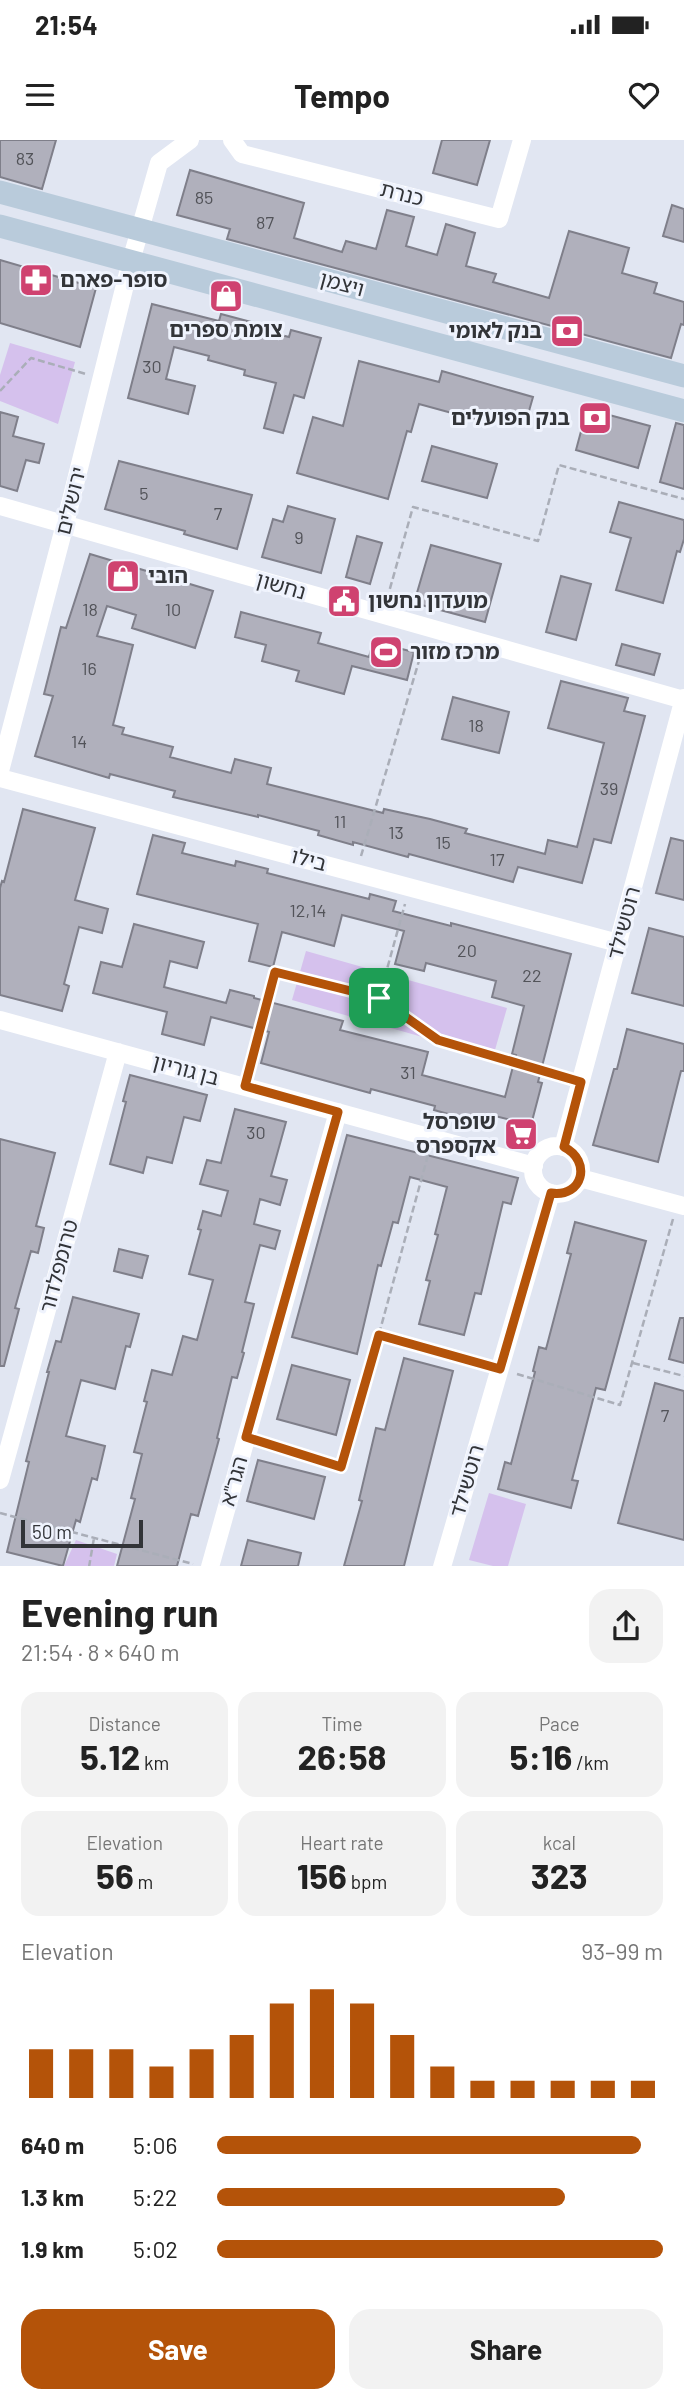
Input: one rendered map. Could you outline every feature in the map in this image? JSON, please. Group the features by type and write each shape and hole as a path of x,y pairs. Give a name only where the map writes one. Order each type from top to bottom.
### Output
{"main road":[{"name":"ויצמן","path":"0,192 684,376"},
{"name":"ויצמן","path":"0,226 684,411"}],"street":[{"name":"ירושלים","path":"0,771 131,261 159,163 190,140"},
{"name":"כנרת","path":"232,140 242,154 499,219 522,140"},
{"name":"נחשון","path":"0,506 684,700"},
{"name":"רוטשילד","path":"564,1147 684,700"},
{"name":"בילו","path":"0,778 618,943"},
{"name":"בן גוריון","path":"0,1020 534,1166"},
{"name":"טרומפלדור","path":"0,1480 118,1052"},
{"name":"הגר\"א","path":"209,1566 338,1112"},
{"path":"564,1147 579,1160 580,1178 573,1188 563,1193 551,1193 542,1189 537,1182 534,1166 542,1152 549,1148 564,1147"},
{"path":"580,1178 681,1205"},
{"name":"רוטשילד","path":"442,1566 551,1193"}],"path":[{"path":"0,391 31,358 102,378"},
{"path":"383,615 413,507 538,541 559,465 684,499"},
{"path":"356,873 429,628"},
{"path":"379,998 409,887"},
{"path":"245,1086 275,972 379,998 438,1040 581,1082"},
{"path":"246,1437 341,1467 433,1138"},
{"path":"379,1335 620,1405 681,1205"},
{"path":"633,1363 684,1376"},
{"path":"0,1513 203,1566"},
{"path":"89,1566 94,1538"}],"shaded area":[{"path":"10,343 75,362 58,424 0,401 0,375"},
{"path":"306,951 507,1008 493,1057 292,1000"},
{"path":"489,1493 526,1504 508,1566 493,1566 469,1560"},
{"path":"76,1540 117,1554 114,1566 64,1566"}],"building":[{"path":"0,140 56,140 42,189 0,177"},
{"path":"442,140 490,140 477,185 433,173"},
{"path":"190,170 304,203 294,238 342,252 346,241 376,249 387,210 414,217 406,246 437,255 446,224 475,233 466,266 496,274 493,282 549,298 569,231 629,248 622,273 657,283 654,293 684,302 684,325 681,324 671,358 227,239 230,229 177,215"},
{"path":"672,205 684,209 684,242 663,236"},
{"path":"0,260 96,288 80,347 0,323"},
{"path":"152,304 219,321 221,314 251,322 249,327 289,337 291,330 321,338 304,398 294,395 283,433 264,428 276,383 244,375 245,370 208,360 209,356 174,347 166,379 195,386 188,414 128,398"},
{"path":"359,361 439,382 442,371 533,397 525,425 494,416 492,424 419,404 411,432 407,431 388,499 297,473 313,417 343,426"},
{"path":"587,409 650,426 638,468 576,450"},
{"path":"0,412 18,417 13,436 44,444 39,463 26,460 17,491 0,486"},
{"path":"676,423 684,425 684,489 660,482"},
{"path":"432,446 497,464 487,498 422,481"},
{"path":"119,461 252,495 237,549 184,534 185,531 105,509"},
{"path":"619,502 684,520 684,539 680,552 677,551 663,603 616,590 631,538 610,532"},
{"path":"288,506 335,519 321,573 262,557 273,519 283,522"},
{"path":"357,536 382,543 370,584 346,577"},
{"path":"431,545 501,564 485,622 414,603"},
{"path":"90,554 213,591 195,648 132,628 136,615 107,606 97,636 133,645 113,725 124,728 122,734 173,747 170,757 231,773 235,759 271,768 267,784 383,813 384,809 430,819 467,829 465,833 545,854 548,840 577,847 604,743 548,728 561,681 628,698 624,711 645,716 611,843 594,839 582,883 518,867 513,882 409,854 408,857 353,842 353,845 318,835 319,831 173,797 175,791 110,774 109,778 35,756 53,696 44,694 61,627 66,628"},
{"path":"561,576 591,584 576,640 546,632"},
{"path":"241,612 321,633 318,643 369,657 373,642 414,652 407,680 352,666 344,694 296,681 299,671 262,661 266,645 235,637"},
{"path":"622,644 660,654 654,675 616,665"},
{"path":"453,697 509,712 499,753 442,739"},
{"path":"23,809 95,828 75,900 108,909 102,933 79,927 64,984 69,986 62,1011 0,995 0,888 2,881 4,882"},
{"path":"153,835 185,843 182,853 235,866 236,861 268,869 267,873 369,899 370,894 396,901 393,911 571,954 538,1082 542,1083 531,1125 487,1114 484,1124 434,1110 435,1106 371,1089 370,1093 261,1063 269,1032 211,1017 204,1045 162,1034 167,1012 93,993 101,962 122,967 134,924 204,942 197,968 170,961 164,987 226,1003 230,990 343,1021 340,1030 428,1052 422,1075 505,1097 516,1055 512,1054 524,1006 492,997 496,981 426,963 424,971 395,964 404,931 342,915 334,946 282,932 273,967 249,961 258,924 137,894"},
{"path":"671,838 684,841 684,900 656,893"},
{"path":"649,928 684,937 684,1006 632,993"},
{"path":"627,1029 684,1044 684,1071 681,1071 658,1162 593,1145"},
{"path":"130,1075 207,1095 200,1121 184,1117 172,1163 147,1157 143,1173 110,1164"},
{"path":"235,1109 286,1122 271,1176 287,1180 280,1205 260,1199 254,1224 280,1231 275,1249 260,1245 245,1302 254,1304 242,1352 244,1353 237,1378 232,1377 217,1438 219,1439 198,1516 191,1514 177,1566 117,1566 135,1499 131,1498 142,1454 134,1452 152,1370 172,1375 183,1336 197,1340 213,1280 189,1274 201,1230 198,1229 203,1211 221,1216 228,1191 200,1184 207,1160 221,1163"},
{"path":"347,1135 518,1178 511,1204 503,1202 481,1294 475,1293 464,1335 419,1324 430,1281 426,1280 438,1235 435,1234 447,1187 410,1177 398,1223 393,1222 381,1266 378,1265 357,1354 292,1337"},
{"path":"0,1139 55,1153 36,1226 44,1228 38,1253 31,1251 15,1308 19,1309 4,1366 0,1366"},
{"path":"575,1222 646,1241 605,1390 596,1388 572,1480 578,1481 571,1508 498,1489 505,1462 511,1464 539,1347 546,1349 571,1254 567,1253"},
{"path":"119,1249 148,1256 142,1278 114,1271"},
{"path":"73,1297 139,1314 130,1347 126,1346 115,1389 81,1380 66,1436 105,1446 97,1480 92,1478 80,1522 76,1520 63,1566 7,1552 47,1372 56,1341 61,1342"},
{"path":"680,1318 684,1318 684,1363 669,1359"},
{"path":"404,1358 453,1371 404,1566 344,1566 362,1501 359,1500 376,1428 385,1430"},
{"path":"292,1365 350,1380 336,1435 277,1419"},
{"path":"655,1383 684,1391 684,1540 618,1523"},
{"path":"258,1460 325,1477 314,1519 247,1501"},
{"path":"248,1540 301,1553 298,1566 241,1566"}],"place":[{"name":"סופר-פארם","path":"36,280"},
{"name":"צומת ספרים","path":"226,296"},
{"name":"בנק לאומי","path":"567,331"},
{"name":"בנק הפועלים","path":"595,418"},
{"name":"הובי","path":"123,576"},
{"name":"מועדון נחשון","path":"344,601"},
{"name":"מרכז מזור","path":"386,652"},
{"name":"שופרסל אקספרס","path":"521,1134"}],"route":[{"path":"275,972 379,998 438,1040 581,1082 564,1147 574,1153 581,1168 578,1182 573,1188 563,1193 551,1193 500,1369 379,1335 341,1467 246,1437 338,1112 245,1086 275,972"}]}
